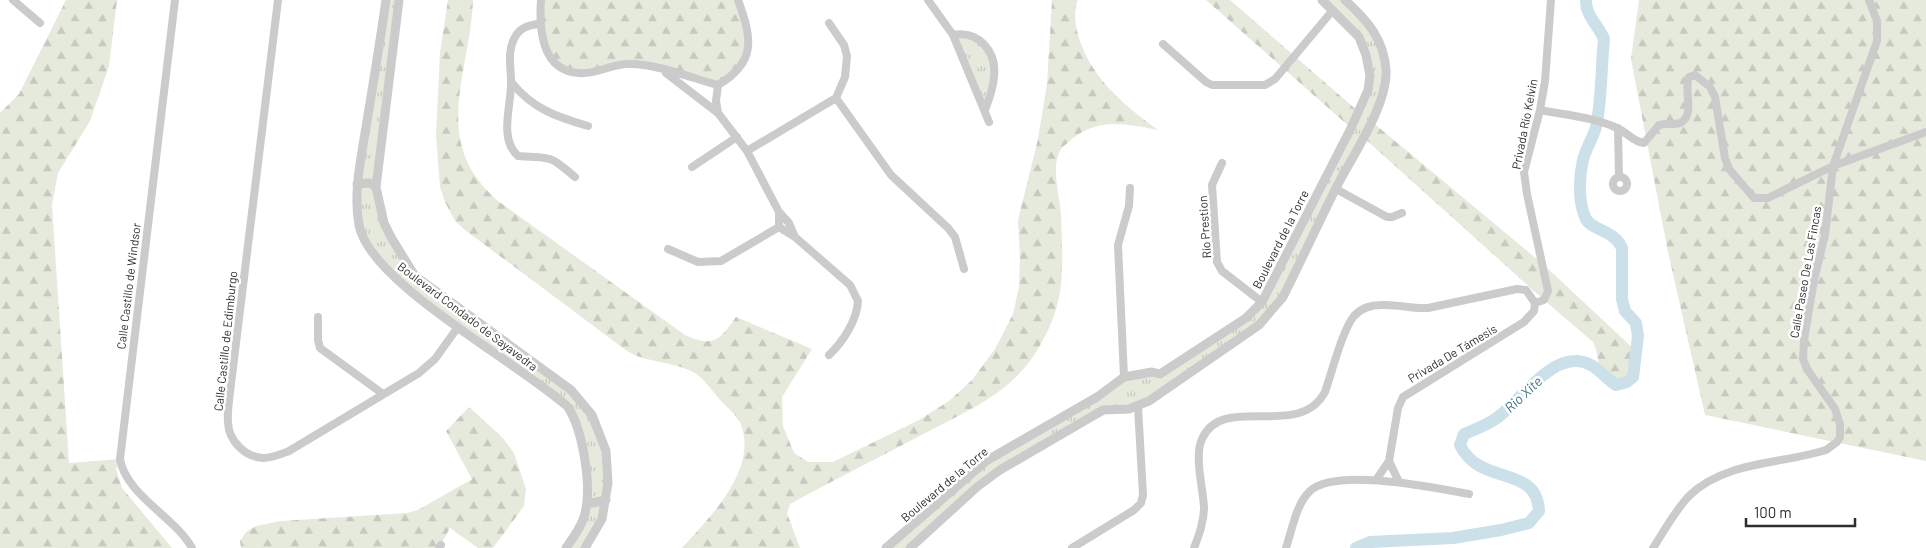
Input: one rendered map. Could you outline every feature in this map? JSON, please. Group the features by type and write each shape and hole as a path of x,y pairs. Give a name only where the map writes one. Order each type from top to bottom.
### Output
{"street":[{"path":"13,0 40,23"},
{"name":"Calle Castillo de Windsor","path":"174,0 120,459 126,477 182,533 192,548"},
{"name":"Calle Castillo de Edimburgo","path":"278,0 230,392 228,424 230,436 238,446 249,454 264,458 274,457 289,450 428,366 458,327"},
{"name":"Boulevard Condado de Sayavedra","path":"386,0 357,184 359,227 366,245 388,272 458,327 560,399 573,416 584,459 587,501 584,517 566,548"},
{"name":"Boulevard Condado de Sayavedra","path":"399,0 376,187 384,223 416,276 571,390 592,415 606,451 608,467 606,500 602,519 585,548"},
{"path":"541,0 539,24 545,49 554,61 566,70 579,74 627,64 661,70 718,86"},
{"path":"718,113 716,101 718,86 736,72 749,51 748,25 738,0"},
{"path":"928,0 953,35 989,122"},
{"name":"Boulevard de la Torre","path":"886,548 986,461 1098,397 1124,377 1152,372 1160,374 1246,318 1262,302 1347,136 1368,90 1370,76 1366,55 1359,37 1322,0"},
{"name":"Boulevard de la Torre","path":"910,548 994,474 1103,410 1138,406 1267,318 1283,297 1379,105 1386,72 1384,55 1378,38 1369,23 1345,0"},
{"name":"Privada Río Kelvin","path":"1535,303 1544,300 1548,291 1524,172 1540,110 1546,70 1551,0"},
{"name":"Calle Paseo De Las Fincas","path":"1653,548 1682,504 1700,487 1711,480 1734,471 1826,450 1837,442 1840,437 1840,424 1835,409 1815,382 1804,359 1814,280 1825,235 1833,166 1877,41 1877,21 1869,0"},
{"path":"1163,44 1206,82 1212,85 1264,85 1275,80 1333,10"},
{"path":"747,151 836,98 845,77 847,56 841,40 829,23"},
{"path":"539,24 524,27 514,38 510,54 512,83 508,122 510,145 518,156 546,156 554,159 575,177"},
{"path":"953,35 961,33 976,37 982,42 991,56 994,76 985,110"},
{"path":"661,70 718,113 747,151 779,212 789,223 795,237"},
{"path":"1540,110 1594,120 1618,128 1639,142 1644,143 1660,126 1679,123 1686,116 1688,110 1686,82 1689,77 1695,75 1710,88 1715,97 1724,158 1729,169 1754,198 1768,198 1833,166 1926,132"},
{"path":"512,83 527,99 546,112 588,126"},
{"path":"836,98 891,175 948,228 955,237 964,269"},
{"path":"1618,128 1619,177"},
{"path":"692,168 736,137"},
{"name":"Río Prestion","path":"1222,163 1212,185 1217,262 1222,271 1262,302"},
{"path":"357,184 370,183 376,187"},
{"path":"1124,377 1118,245 1129,206 1130,188"},
{"path":"1336,189 1392,218 1402,213"},
{"path":"779,212 779,227"},
{"path":"779,227 795,237 850,285 858,301 854,318 840,343 829,355"},
{"path":"668,249 698,262 721,261 733,256 779,227"},
{"path":"388,272 396,270 404,259"},
{"path":"1194,548 1203,525 1204,509 1199,452 1201,439 1208,428 1229,418 1292,416 1312,409 1325,392 1349,325 1359,312 1367,308 1384,305 1416,309 1428,308 1516,289 1526,290 1535,303"},
{"name":"Privada De Támesis","path":"1376,480 1389,461 1398,408 1403,397 1524,322 1534,311 1535,303"},
{"path":"318,317 320,348 383,394"},
{"path":"1160,374 1166,380 1165,389"},
{"path":"1098,397 1098,404 1103,410"},
{"path":"1072,548 1134,510 1140,503 1143,495 1138,406"},
{"path":"573,416 585,413 592,415"},
{"path":"1389,461 1399,482"},
{"path":"1286,548 1298,511 1309,492 1325,483 1376,480 1469,494"},
{"path":"587,501 600,502 606,500"},
{"path":"1081,548 1086,540"}],"green space":[{"path":"66,0 117,0 109,66 90,121 58,173 52,205 69,463 120,459 116,469 122,488 172,548 0,548 0,113 19,94"},
{"path":"386,0 399,0 376,187 380,208 409,268 571,390 601,433 606,500 585,548 566,548 576,532 582,516 585,484 573,416 408,289 366,245 357,184"},
{"path":"448,0 473,0 458,106 459,131 465,155 477,178 498,201 685,335 703,341 715,339 725,331 736,317 812,349 782,397 783,426 794,453 808,462 833,462 919,420 949,401 972,380 995,349 1013,314 1019,287 1018,220 1038,139 1047,84 1052,0 1078,0 1075,9 1076,26 1081,43 1096,73 1119,98 1158,130 1124,124 1092,127 1072,139 1061,149 1056,165 1062,241 1062,276 1059,297 1046,335 1039,347 1024,369 1006,386 986,401 790,504 787,513 800,548 682,548 718,507 738,474 743,457 744,439 740,422 705,381 693,372 685,368 643,358 627,351 455,221 440,187 436,135 440,53"},
{"path":"541,0 738,0 747,25 744,62 718,85 641,65 579,74 554,61 539,24"},
{"path":"1206,0 1230,0 1359,112 1351,128"},
{"path":"1322,0 1345,0 1359,13 1384,55 1384,90 1275,309 1149,401 1103,410 1000,470 910,548 886,548 976,470 1124,377 1160,374 1255,311 1368,90 1359,37"},
{"path":"1639,0 1926,0 1926,461 1705,415 1668,252 1631,59"},
{"path":"953,35 976,37 994,66 985,110"},
{"path":"1371,121 1544,265 1636,351 1633,377 1627,382 1616,385 1604,376 1599,366 1593,342 1363,137"},
{"path":"469,407 502,437 514,453 526,489 524,506 493,548 478,548 450,528 439,548 241,548 240,541 246,532 256,526 281,521 407,513 418,510 472,479 446,431"}],"waterway":[{"name":"Rio Xite","path":"1356,548 1370,542 1453,538 1529,523 1539,511 1536,496 1529,487 1480,466 1469,458 1460,445 1464,434 1494,420 1539,378 1563,363 1576,361 1589,364 1616,385 1627,382 1633,377 1638,336 1636,323 1625,311 1622,299 1622,248 1614,237 1588,222 1580,196 1583,160 1595,131 1598,116 1604,39 1590,16 1586,0"}]}
